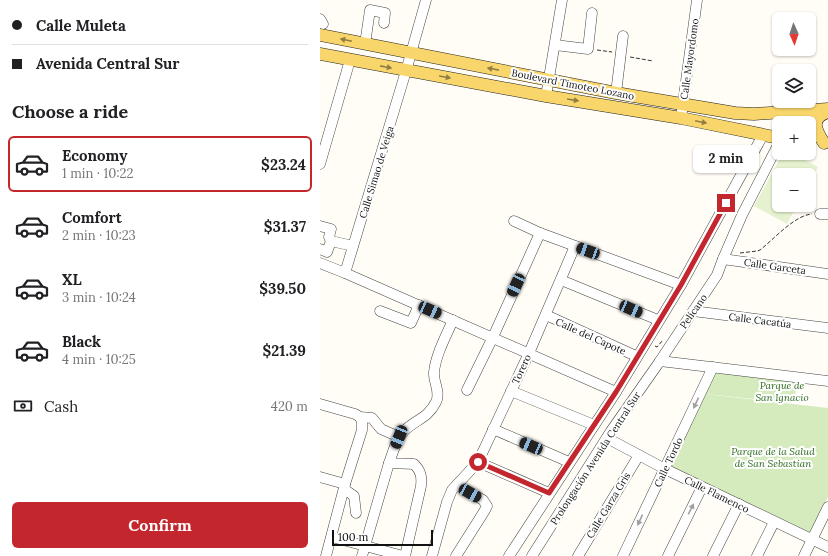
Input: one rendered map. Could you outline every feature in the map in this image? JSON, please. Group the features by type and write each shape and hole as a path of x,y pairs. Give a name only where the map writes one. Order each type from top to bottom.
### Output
{"main road":[{"name":"Boulevard Timoteo Lozano","path":"321,26 365,44 549,80 735,113 754,114 794,111 828,111"},
{"name":"Boulevard Timoteo Lozano","path":"320,54 546,96 681,118 772,138"},
{"path":"507,89 510,72"},
{"path":"826,144 817,133 816,126 817,119 828,111"},
{"path":"816,143 826,144"}],"street":[{"name":"Calle Simao de Veiga","path":"345,273 426,0"},
{"path":"546,96 562,0"},
{"name":"Calle Mayordomo","path":"681,118 696,0"},
{"path":"365,44 370,10 385,13 384,23"},
{"path":"555,45 588,50 592,13"},
{"path":"616,92 623,36"},
{"path":"320,164 350,60"},
{"name":"Prolongación Avenida Central Sur","path":"509,556 616,392 658,320 772,141"},
{"name":"Pelícano","path":"660,361 717,275 772,143"},
{"path":"514,221 540,233 681,285"},
{"path":"320,226 331,229 329,236 331,240 327,252 320,249"},
{"path":"466,390 540,233"},
{"path":"331,240 353,246"},
{"name":"Torero","path":"432,556 447,502 452,490 478,462 529,353 575,246"},
{"name":"Calle Garceta","path":"723,259 828,274"},
{"path":"320,263 616,392"},
{"path":"561,280 658,320"},
{"path":"380,311 411,322 419,305"},
{"name":"Calle Cacatúa","path":"693,311 828,328"},
{"name":"Calle del Capote","path":"546,315 639,353"},
{"path":"364,551 389,463 399,437 405,430 423,419 436,401 438,391 434,372 436,362 453,320"},
{"path":"660,361 828,381"},
{"name":"Prolongación Avenida Central Sur","path":"532,556 607,438 660,361"},
{"name":"Calle Tordo","path":"623,556 713,367"},
{"path":"511,392 594,425"},
{"path":"320,404 355,414 360,417 372,418 381,429 399,437"},
{"path":"326,556 344,487 362,430 362,422 360,417"},
{"path":"493,429 569,462"},
{"name":"Calle Flamenco","path":"607,438 665,469 828,548"},
{"name":"Calle Garza Gris","path":"578,556 639,455"},
{"path":"478,462 549,493"},
{"path":"332,537 364,551 404,556 421,486 422,476 419,469 414,464 389,463"},
{"path":"320,477 344,487 354,496 356,513"},
{"path":"456,556 487,506 483,500 457,485"},
{"path":"668,556 702,487"},
{"path":"713,556 739,504"},
{"path":"804,556 828,508"},
{"path":"757,556 774,522"}],"path":[{"path":"588,50 607,51 653,61"},
{"path":"723,259 743,252 757,251 801,216 810,214 824,214"},
{"path":"639,353 646,350 651,343 657,347 663,340 671,344"}],"green space":[{"path":"779,160 805,160 818,167 816,171 816,168 775,168"},
{"path":"772,173 772,212 793,212 787,224 754,206"},
{"name":"Parque de San Ignacio","path":"713,373 797,381 794,403 705,394"},
{"name":"Parque de la Salud de San Sebastian","path":"705,394 828,408 828,497 810,536 671,466"}],"route":[{"path":"478,462 549,493 616,392 636,356 681,285 726,203"}]}
